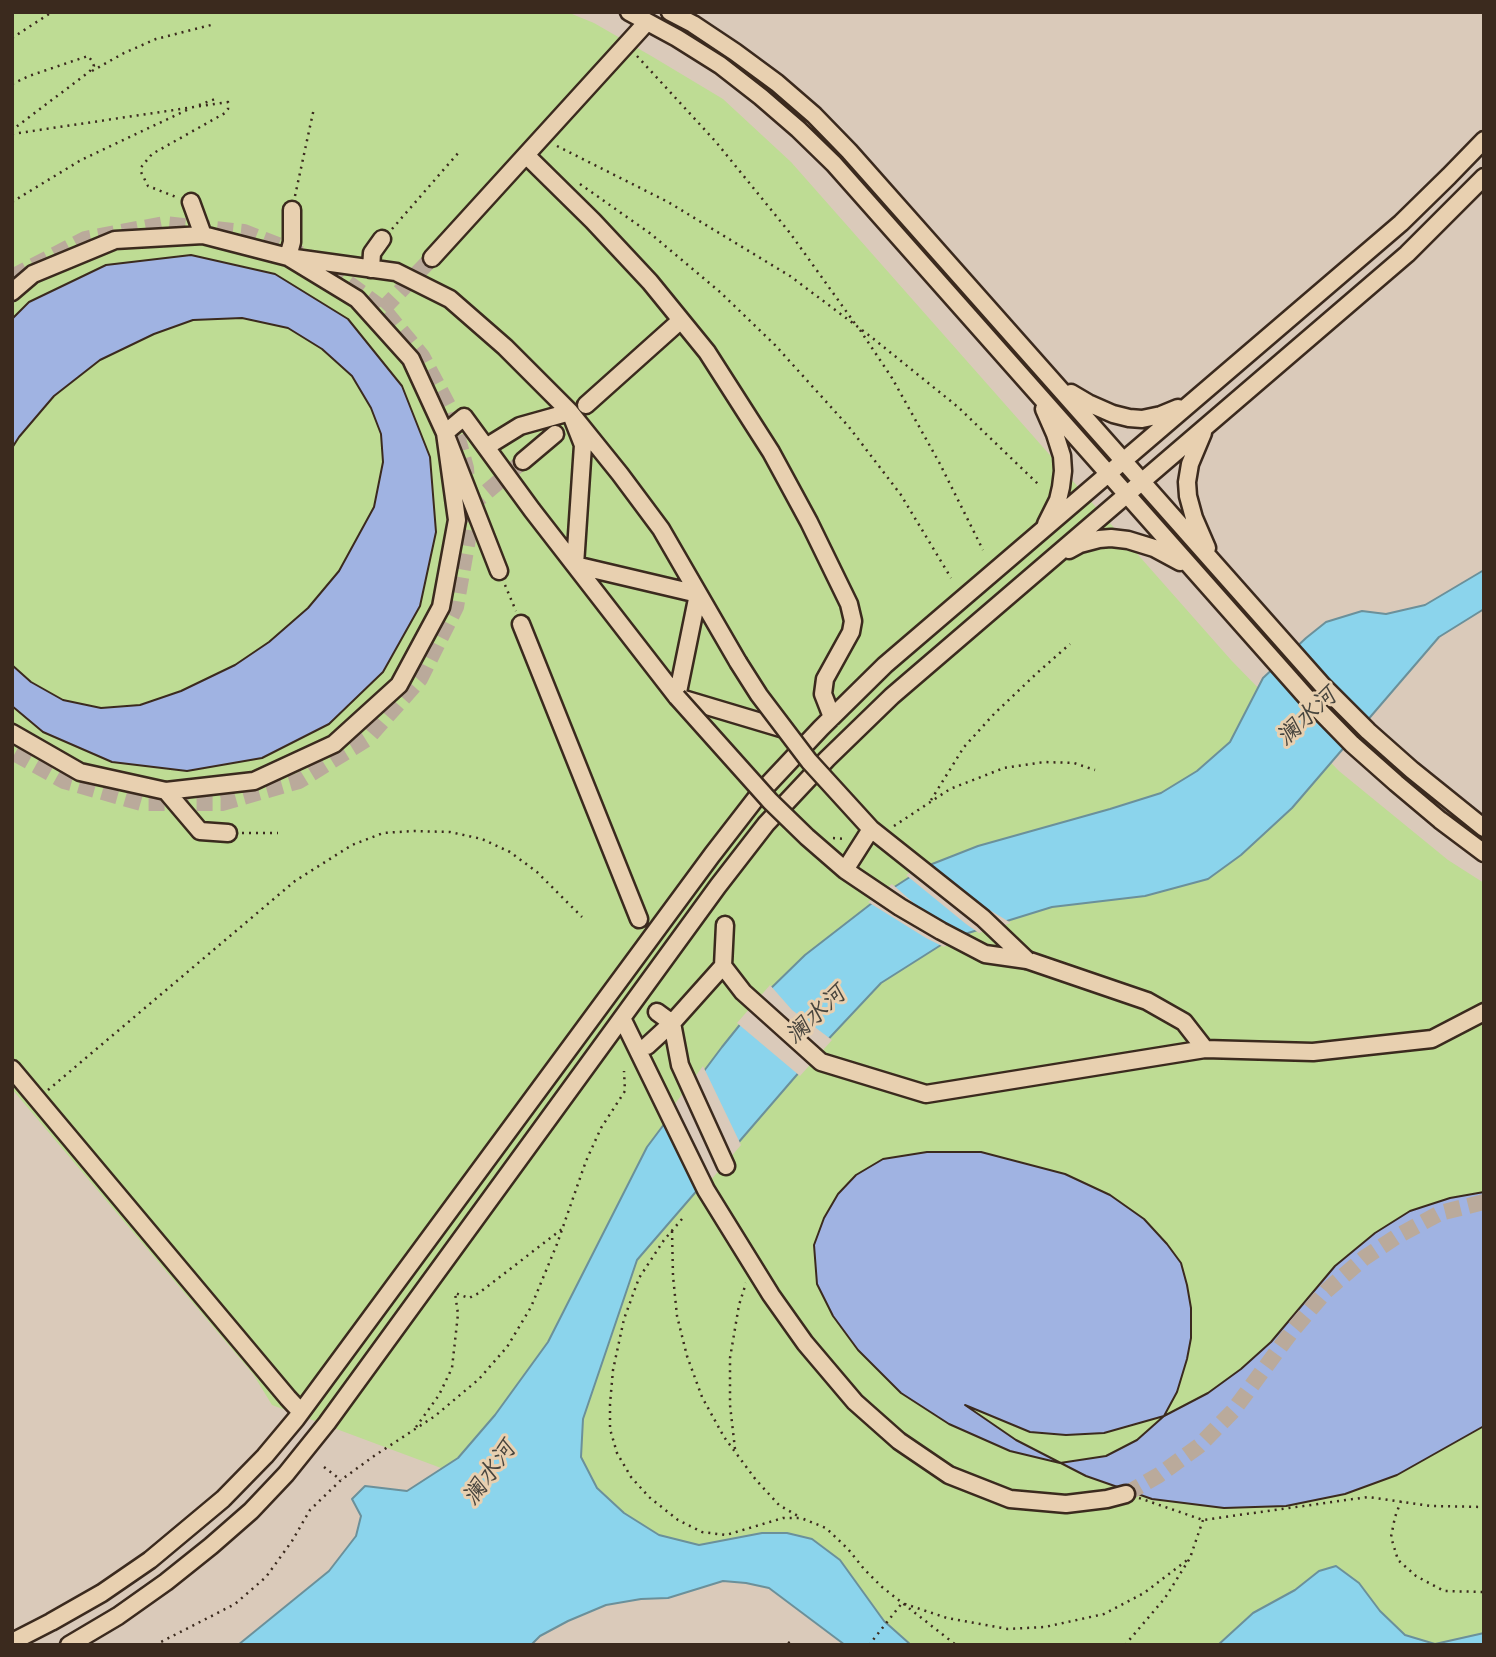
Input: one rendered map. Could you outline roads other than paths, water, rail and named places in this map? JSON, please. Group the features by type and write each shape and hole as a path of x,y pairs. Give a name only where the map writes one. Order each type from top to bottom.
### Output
{"street":[{"path":"629,12 720,65 798,129 834,164 1307,699 1352,744 1431,812 1484,853"},
{"path":"670,12 736,52 777,83 849,151 1323,686 1368,731 1429,785 1484,828"},
{"path":"432,258 647,22"},
{"path":"12,1642 102,1592 150,1560 223,1499 265,1455 301,1412 712,855 760,793 832,717 886,665 1401,223 1484,139"},
{"path":"526,155 593,220 650,282 707,352 771,452 849,604 853,621 851,632 825,678 822,694 832,717"},
{"path":"69,1645 118,1616 166,1582 251,1511 286,1474 327,1423 711,896 766,824 827,759 892,696 1407,254 1484,177"},
{"path":"191,202 203,235"},
{"path":"288,257 292,242 292,210"},
{"path":"12,292 33,274 115,240 203,235 288,257 396,272 450,299 505,347 570,412 620,474 661,530 759,695 808,761 871,829 983,918 1027,960"},
{"path":"371,269 372,253 383,239"},
{"path":"288,257 357,299 411,359 445,433 499,571"},
{"path":"586,405 681,320"},
{"path":"1054,382 1088,403 1129,418 1142,419 1161,415 1193,402"},
{"path":"1038,394 1055,434 1062,456 1063,471 1058,500 1041,532"},
{"path":"486,447 520,426 570,412"},
{"path":"570,412 583,445 575,565"},
{"path":"445,433 464,417 677,697 779,810 845,870 900,907 985,954 1027,960 1147,1001 1184,1022 1205,1049"},
{"path":"1207,425 1190,464 1188,496 1203,542 1218,568"},
{"path":"12,733 80,772 166,791 254,781 334,744 399,685 441,607 457,520 445,433"},
{"path":"523,461 555,434"},
{"path":"1049,561 1080,544 1111,538 1154,548 1191,568"},
{"path":"575,565 698,594"},
{"path":"677,697 698,594"},
{"path":"521,624 639,919"},
{"path":"677,697 784,729"},
{"path":"166,791 200,831 228,833"},
{"path":"845,870 871,829"},
{"path":"647,1046 672,1023 723,966 725,925"},
{"path":"723,966 743,992 821,1062 926,1094 1205,1049 1313,1052 1432,1040 1484,1012"},
{"path":"657,1012 672,1023 680,1065 726,1166"},
{"path":"622,1018 706,1190 771,1295 805,1343 855,1402 899,1441 949,1475 1010,1499 1066,1504 1126,1494"},
{"path":"12,1069 301,1412"}],"water":[{"name":"澜水河","path":"1484,570 1484,609 1439,637 1292,808 1241,855 1208,879 1145,896 1052,907 952,938 881,983 820,1048 637,1260 583,1419 581,1457 597,1488 624,1513 659,1535 699,1545 762,1533 787,1533 812,1539 840,1560 884,1621 911,1645 845,1645 769,1588 723,1581 668,1598 606,1605 568,1621 540,1636 531,1645 238,1645 329,1571 356,1536 361,1516 352,1499 365,1486 407,1491 458,1458 495,1415 548,1342 647,1147 763,996 805,955 885,893 927,866 978,846 1161,793 1197,771 1230,742 1263,678 1326,622 1362,611 1386,614 1425,605"},
{"path":"1336,1566 1359,1583 1380,1611 1405,1635 1435,1644 1484,1633 1484,1645 1218,1645 1253,1613 1295,1590 1319,1571"}],"tunnel":[{"path":"12,277 85,239 164,224 244,232 319,261 383,309 422,356 450,409 466,468 470,528 456,607 420,679 367,739 299,781 222,803 141,803 64,781 12,752"},
{"path":"383,309 432,258"},
{"path":"469,507 523,461"},
{"path":"1126,1494 1159,1475 1199,1446 1233,1411 1292,1331 1326,1291 1364,1258 1440,1213 1484,1202"}]}
